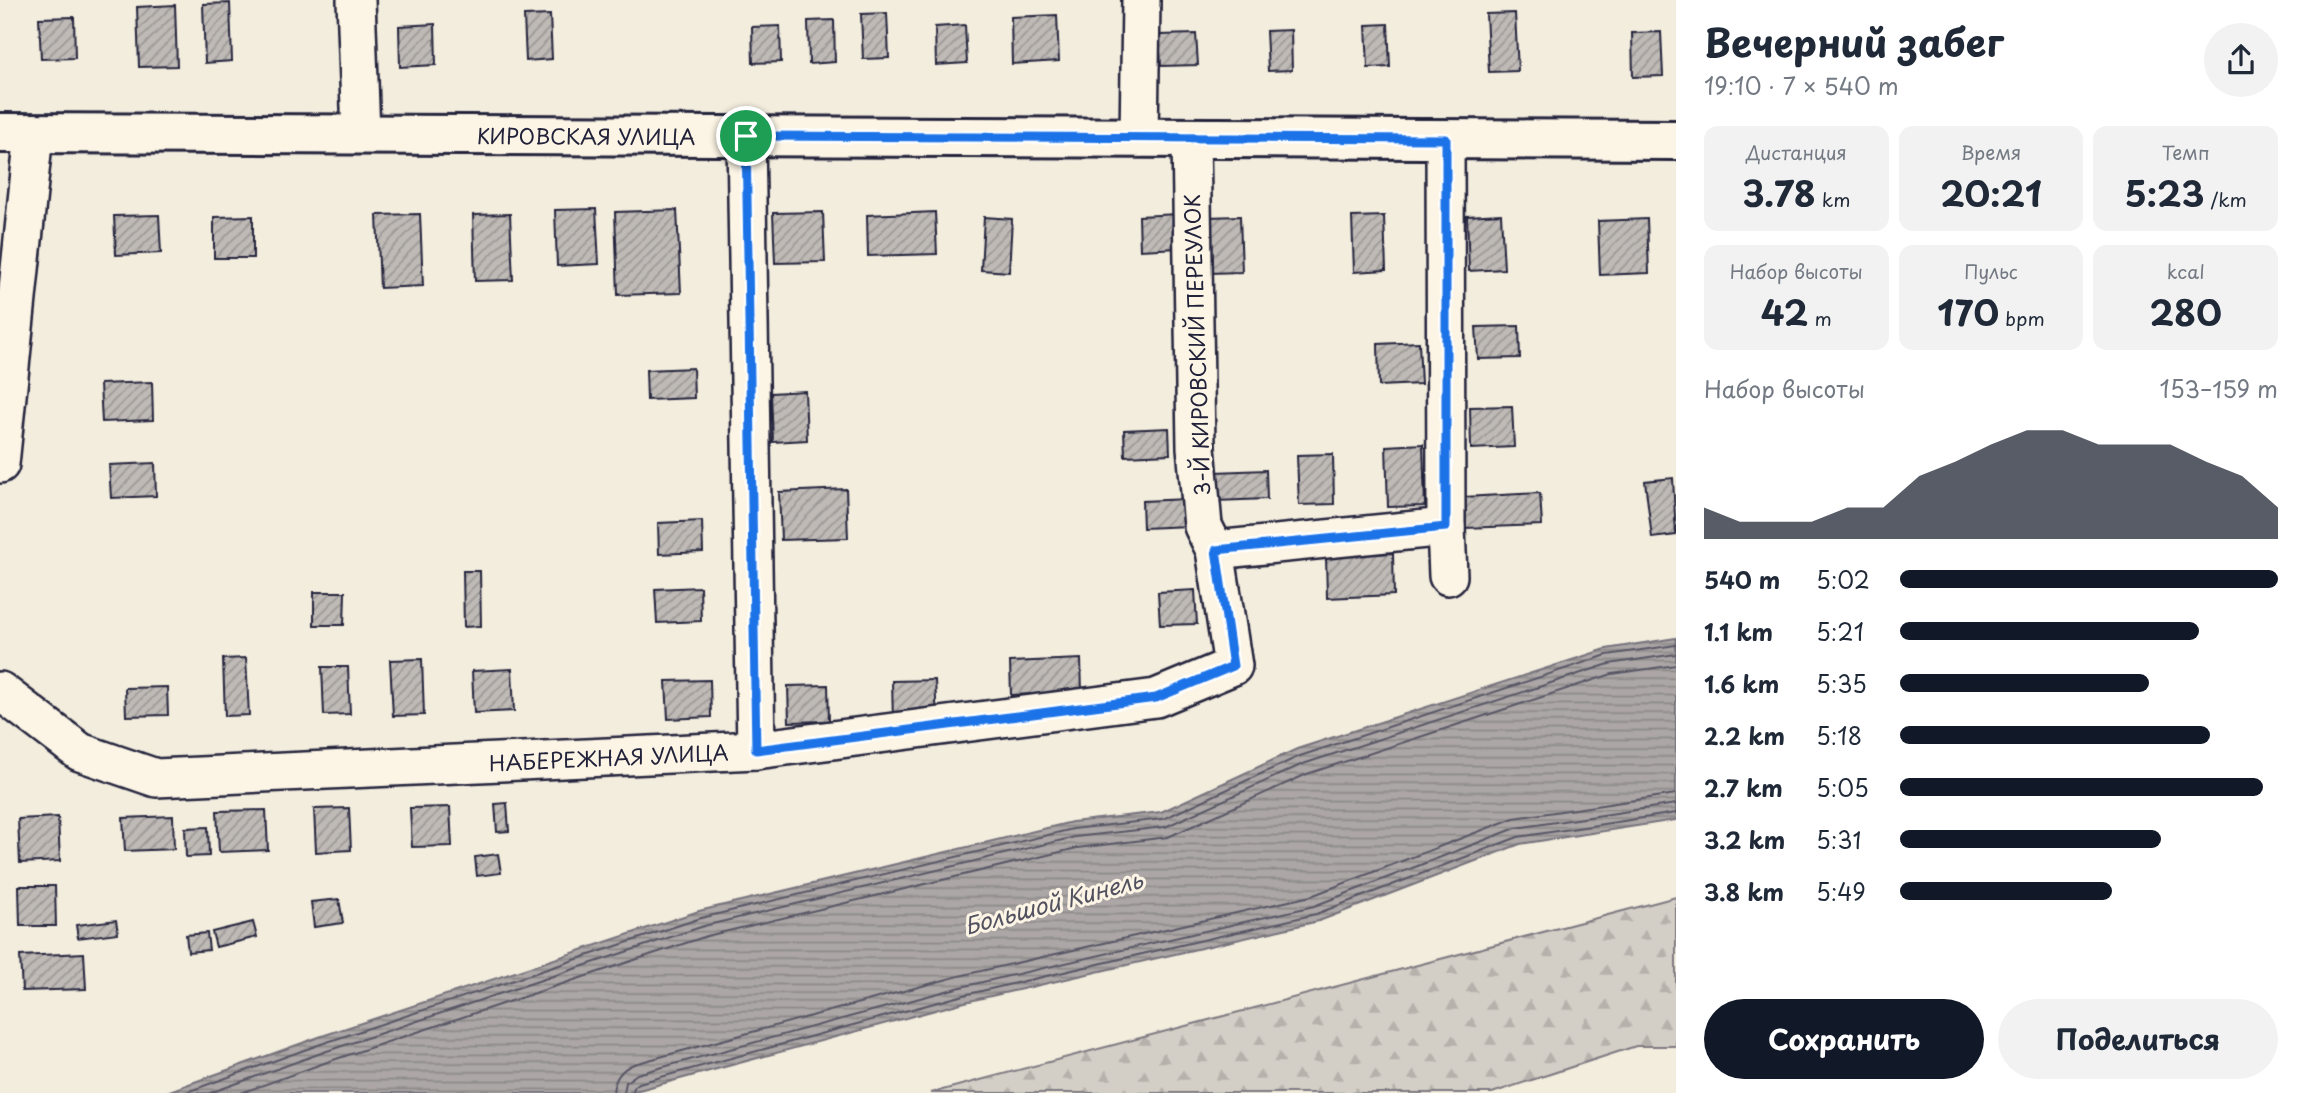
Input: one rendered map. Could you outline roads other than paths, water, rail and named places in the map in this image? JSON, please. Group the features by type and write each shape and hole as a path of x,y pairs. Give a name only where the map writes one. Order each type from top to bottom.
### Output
{"main road":[{"name":"КИРОВСКАЯ УЛИЦА","path":"17,133 1676,140"}],"street":[{"path":"356,0 360,134"},
{"path":"1139,138 1141,0"},
{"path":"0,464 17,133"},
{"path":"746,136 756,750"},
{"name":"3-Й КИРОВСКИЙ ПЕРЕУЛОК","path":"1191,138 1196,446 1203,526 1216,550 1233,666"},
{"path":"1446,139 1448,576"},
{"path":"1216,550 1446,527"},
{"name":"НАБЕРЕЖНАЯ УЛИЦА","path":"0,691 80,752 156,778 756,750 1156,698 1233,666"}],"water":[{"name":"Большой Кинель","path":"1676,638 1676,820 1520,844 1319,921 965,1002 628,1093 164,1093 319,1037 699,911 1072,822 1161,812 1297,749 1606,649"}]}
